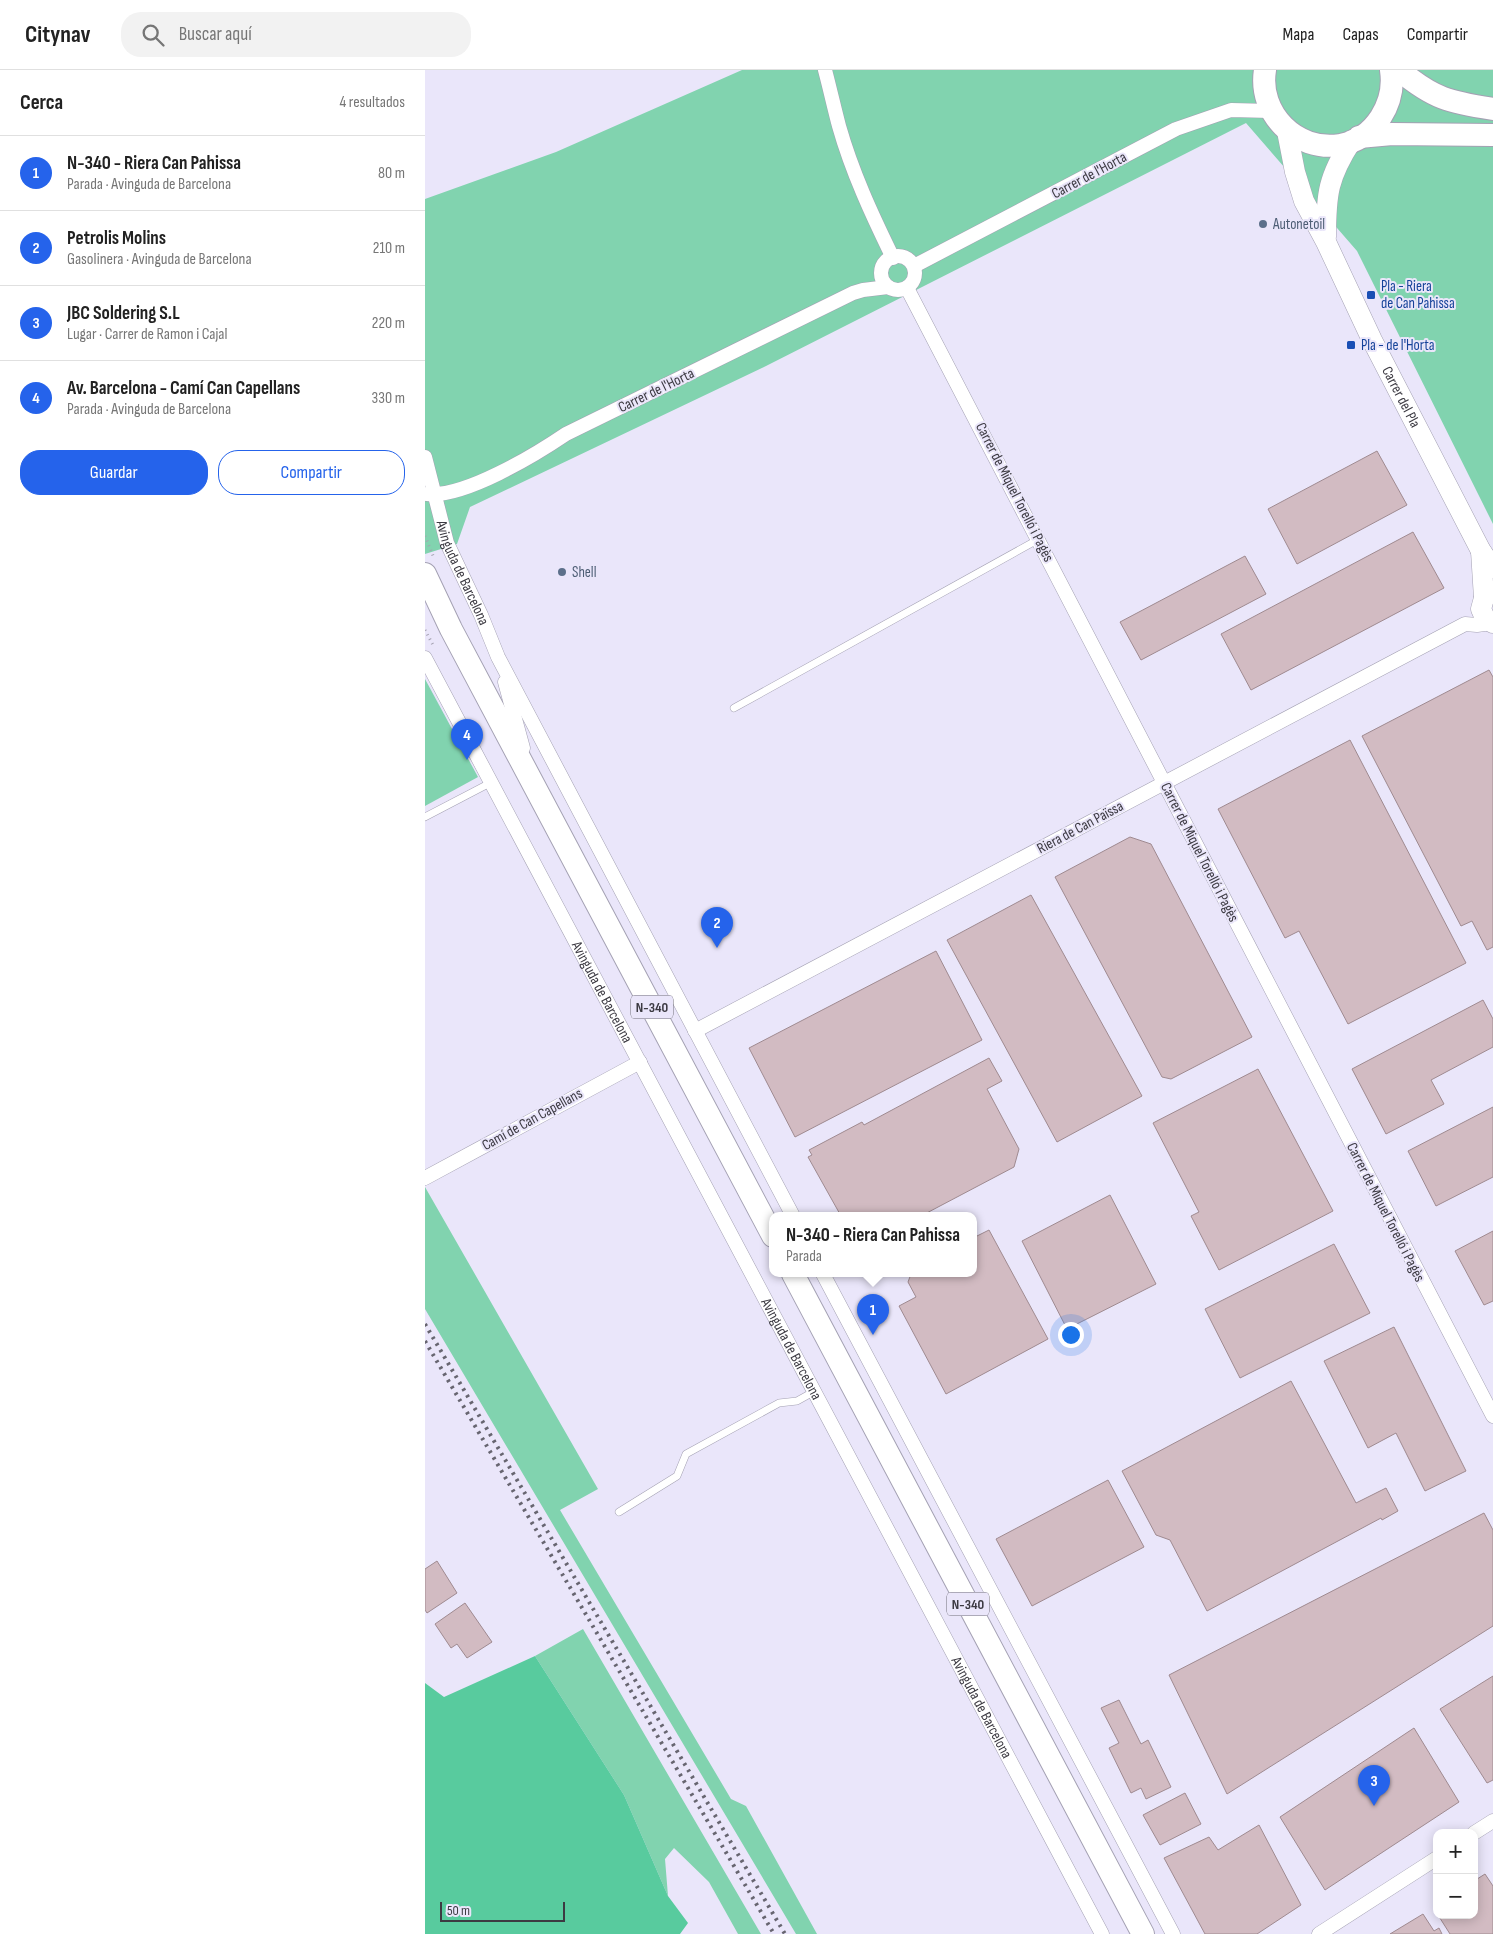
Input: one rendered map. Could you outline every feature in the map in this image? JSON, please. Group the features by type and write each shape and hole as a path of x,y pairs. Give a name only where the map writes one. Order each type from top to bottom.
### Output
{"main road":[{"path":"1265,70 1265,95 1271,111 1287,131 1301,140 1317,145 1340,145 1356,139 1392,134 1493,135"},
{"path":"1326,242 1326,204 1329,186 1340,158 1356,139 1374,126 1385,113 1391,97 1393,80 1391,70"},
{"path":"1399,70 1417,85 1435,96 1493,109"},
{"name":"Carrer del Pla","path":"1287,131 1295,172 1304,201 1326,242 1372,340 1481,551 1493,568"},
{"name":"Carrer del Pla","path":"1481,551 1487,597 1481,609 1482,614 1493,623"},
{"name":"Avinguda de Barcelona","path":"425,574 451,629 769,1228"},
{"name":"N-340","path":"795,1277 1143,1934"}],"street":[{"path":"825,70 840,127 867,204 893,258"},
{"name":"Carrer de l'Horta","path":"914,266 1176,130 1231,110 1271,111"},
{"path":"898,256 905,258 914,266 915,278 907,288 901,290 888,287 884,282 881,271 884,265 893,258 898,256"},
{"name":"Carrer de l'Horta","path":"430,494 466,488 538,452 566,434 853,293 888,287"},
{"name":"Carrer de Miquel Torelló i Pagès","path":"907,288 1493,1416"},
{"name":"Avinguda de Barcelona","path":"425,457 430,494 447,543 481,615 498,657 791,1212"},
{"name":"Riera de Can Païssa","path":"1465,624 1469,615 1487,597"},
{"name":"Riera de Can Païssa","path":"695,1031 1465,624 1493,623"},
{"name":"Avinguda de Barcelona","path":"498,657 531,778"},
{"name":"Avinguda de Barcelona","path":"425,658 1102,1934"},
{"name":"Camí de Can Capellans","path":"425,1178 640,1062"},
{"path":"825,1277 1173,1934"},
{"path":"1478,1830 1493,1821"},
{"path":"1319,1934 1433,1861"}],"lane":[{"path":"734,708 1039,539"},
{"path":"425,817 492,782"},
{"path":"619,1512 677,1476 686,1454 779,1403 797,1401 815,1391"}],"green space":[{"path":"742,70 1493,70 1493,524 1357,251 1246,123 766,366 470,507 457,544 425,554 425,199 556,152"},
{"path":"425,679 478,777 425,806"},
{"path":"425,1187 598,1489 560,1510 731,1799 746,1806 817,1934 796,1934 425,1309"},
{"path":"583,1629 761,1934 738,1934 709,1882 674,1848 665,1859 668,1896 624,1795 535,1656"},
{"path":"535,1656 624,1795 668,1896 688,1923 680,1934 425,1934 425,1683 444,1697"}],"building":[{"path":"1377,451 1407,505 1297,564 1268,509"},
{"path":"1413,532 1444,588 1251,690 1221,634"},
{"path":"1245,556 1266,594 1141,660 1120,622"},
{"path":"1489,670 1493,677 1493,947 1487,950 1472,921 1461,926 1362,736"},
{"path":"1350,740 1466,963 1348,1024 1299,931 1285,938 1218,809"},
{"path":"1130,837 1151,844 1252,1037 1171,1079 1162,1077 1055,877"},
{"path":"1031,895 1142,1096 1057,1142 947,940"},
{"path":"936,951 982,1040 795,1137 749,1048"},
{"path":"1483,1000 1493,1019 1493,1047 1431,1080 1444,1104 1386,1134 1352,1069"},
{"path":"989,1058 1002,1081 987,1089 1019,1149 1014,1167 929,1212 839,1212 808,1157 812,1155 809,1150 862,1122 864,1125"},
{"path":"1258,1069 1333,1211 1219,1270 1191,1216 1199,1212 1153,1123"},
{"path":"1493,1107 1493,1177 1436,1206 1408,1151"},
{"path":"1110,1195 1156,1284 1067,1329 1022,1241"},
{"path":"989,1230 1048,1339 946,1394 899,1306 916,1297 908,1282 910,1277 977,1277 977,1236"},
{"path":"1493,1231 1493,1301 1484,1305 1455,1251"},
{"path":"1334,1244 1370,1313 1240,1378 1205,1309"},
{"path":"1394,1327 1466,1471 1425,1491 1396,1433 1368,1448 1324,1361"},
{"path":"1291,1381 1356,1503 1386,1488 1398,1511 1382,1520 1381,1518 1207,1611 1170,1540 1156,1535 1122,1471"},
{"path":"1108,1480 1144,1547 1032,1606 996,1539"},
{"path":"1484,1513 1493,1530 1493,1626 1227,1794 1169,1675"},
{"path":"437,1561 457,1593 427,1613 425,1610 425,1569"},
{"path":"465,1603 492,1642 467,1658 457,1644 451,1648 435,1624"},
{"path":"1493,1676 1493,1780 1487,1783 1440,1709"},
{"path":"1119,1700 1141,1744 1148,1740 1171,1787 1146,1799 1141,1788 1131,1793 1109,1748 1119,1743 1101,1708"},
{"path":"1414,1728 1459,1802 1325,1890 1280,1817"},
{"path":"1185,1793 1201,1824 1160,1845 1143,1815"},
{"path":"1259,1825 1301,1905 1257,1934 1205,1934 1164,1858 1209,1837 1218,1850"},
{"path":"1485,1874 1493,1886 1493,1934 1450,1934 1441,1919 1478,1919 1478,1878"},
{"path":"1423,1914 1434,1931 1439,1928 1442,1934 1390,1934"}],"railway":[{"path":"425,1324 785,1934"},
{"path":"425,1341 774,1934"}],"place":[{"name":"Autonetoil","path":"1263,224"},
{"name":"Pla - Riera de Can Pahissa","path":"1371,295"},
{"name":"Pla - de l'Horta","path":"1351,345"},
{"name":"Shell","path":"562,572"},
{"name":"Av. Barcelona - Camí Can Capellans","path":"467,760"},
{"name":"Petrolis Molins","path":"717,948"},
{"name":"N-340 - Riera Can Pahissa","path":"873,1335"},
{"name":"JBC Soldering S.L","path":"1374,1806"}]}
